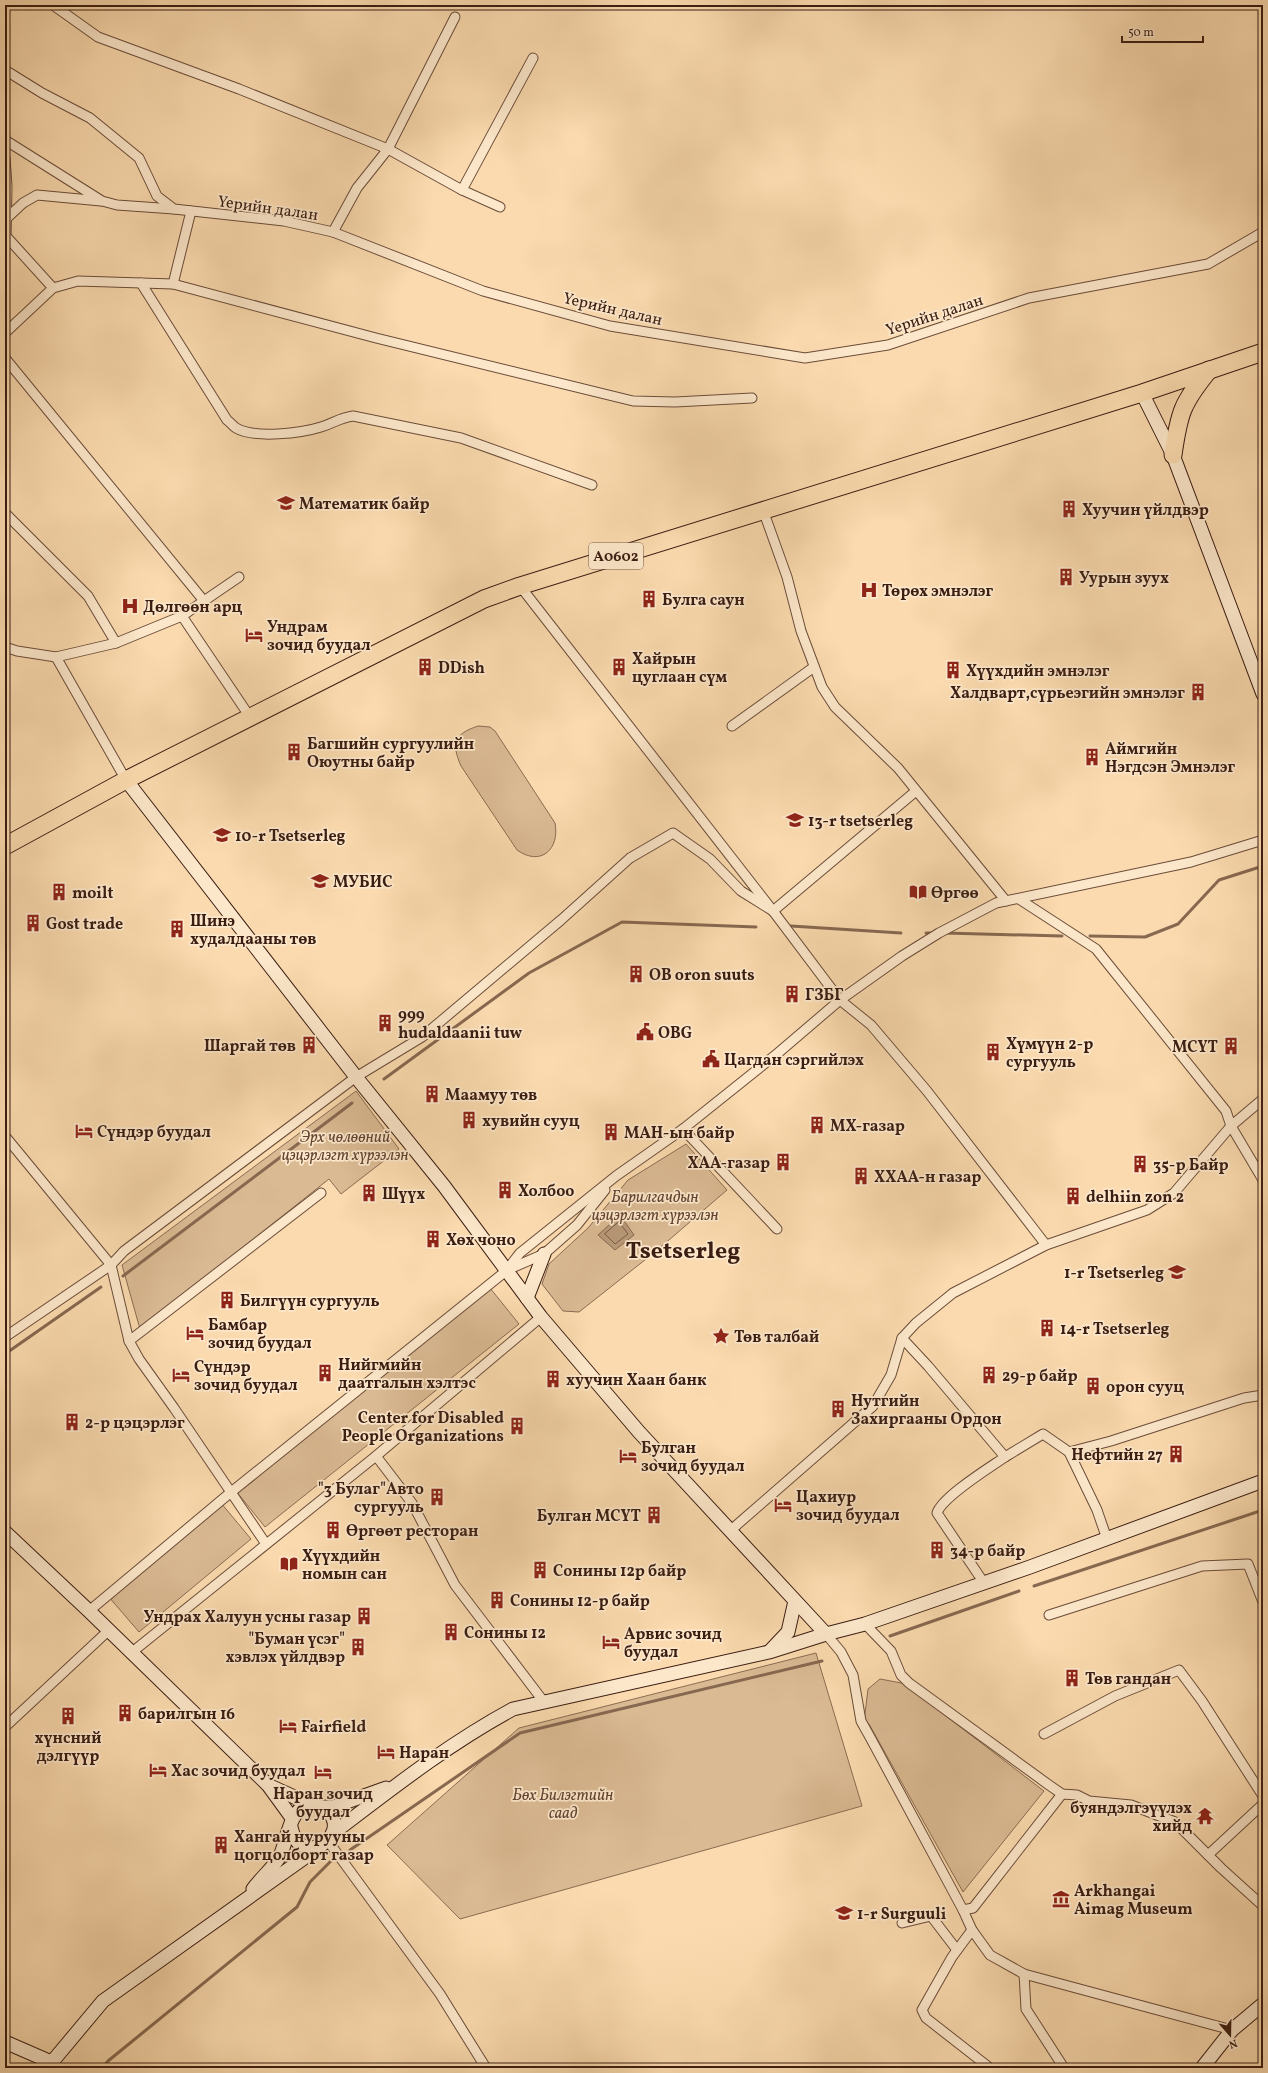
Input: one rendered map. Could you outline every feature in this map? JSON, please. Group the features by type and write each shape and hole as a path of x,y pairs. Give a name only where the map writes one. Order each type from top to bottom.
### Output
{"highway":[{"name":"A0602","path":"5,846 126,780 484,599 520,586 1142,393 1263,352"},
{"path":"1173,455 1178,420 1184,403 1209,370"}],"street":[{"path":"53,5 98,37 239,89 388,149 462,190 500,207"},
{"path":"333,232 357,188 388,149 455,17"},
{"path":"462,190 533,58"},
{"name":"Үерийн далан","path":"5,70 42,93 90,118 139,158 156,196 174,209 284,221 333,232 484,291 610,326 805,358 888,345 1029,298 1208,264 1263,232"},
{"path":"5,140 102,201"},
{"path":"5,158 7,178 6,236 53,288"},
{"path":"7,218 22,203 37,195 174,209"},
{"path":"173,284 191,211"},
{"path":"5,333 53,288 78,281 173,284 376,338 633,400 675,402 752,398"},
{"path":"141,283 227,420 236,428 260,433 294,433 323,427 341,418 353,416 461,438 592,485"},
{"path":"5,358 204,601"},
{"path":"1142,393 1173,455 1263,694"},
{"path":"763,510 787,577 801,632 822,687 836,706 898,768 1006,901"},
{"path":"5,513 88,596 116,643"},
{"path":"5,646 17,651 56,657 116,643 182,616 239,577"},
{"path":"520,586 774,911 840,1000 871,1025 932,1097 1046,1245"},
{"path":"182,616 250,717"},
{"path":"56,657 126,780 356,1077 444,1186 541,1317 638,1432 731,1530 841,1652 853,1675 864,1727 963,1910 972,1930 990,1955 1024,1974 1232,2030"},
{"path":"732,726 814,667"},
{"path":"774,911 916,791"},
{"path":"5,1337 111,1265 124,1251 356,1077 422,1036 561,920 630,858 674,833 710,859 741,891 774,911"},
{"path":"90,1611 230,1493 506,1271 520,1253 616,1176 683,1129 778,1053 840,1000 902,956 939,933 996,904 1191,862 1263,840"},
{"path":"1019,899 1096,949 1226,1111 1231,1126 1263,1180"},
{"path":"731,1530 873,1406 891,1375 902,1338 916,1322 953,1293 1046,1245 1147,1210 1174,1192 1231,1126 1263,1099"},
{"path":"683,1129 777,1229"},
{"path":"5,1136 111,1265 129,1341 139,1359 266,1544"},
{"path":"506,1271 544,1254 577,1224 616,1176"},
{"path":"129,1341 321,1193"},
{"path":"527,1298 544,1254"},
{"path":"131,1653 376,1456 541,1317"},
{"path":"902,1338 928,1366 1005,1457"},
{"path":"1069,1452 1111,1441 1244,1398 1263,1395"},
{"path":"984,1583 937,1513 939,1508 963,1487 1005,1457 1043,1434 1069,1452 1097,1510 1107,1539"},
{"path":"376,1456 412,1503 455,1585 544,1702"},
{"path":"5,2042 49,2065 103,2001 327,1841 402,1781 479,1728 513,1709 770,1652 826,1634 865,1624 1107,1539 1263,1481"},
{"path":"5,1532 90,1611 108,1631 268,1785 292,1823 295,1838 304,1846 312,1848 327,1841 334,1826 332,1818 327,1811 268,1785"},
{"path":"1049,1615 1202,1566 1248,1564 1263,1602"},
{"path":"770,1652 788,1632 795,1601"},
{"path":"865,1624 891,1651 901,1675 909,1683 1062,1794 1077,1795 1089,1802 1131,1805 1175,1822 1263,1906"},
{"path":"5,1727 108,1631"},
{"path":"1044,1734 1114,1696 1179,1670 1202,1702 1263,1796"},
{"path":"244,1900 280,1856 292,1823 300,1809 316,1806 333,1807 402,1781"},
{"path":"963,1910 973,1908 1062,1794"},
{"path":"1208,1855 1263,1804"},
{"path":"327,1841 440,1994 486,2068"},
{"path":"902,1923 931,1916 957,1950"},
{"path":"972,1930 957,1950 922,2010 926,2018 990,2068"},
{"path":"1024,1974 1026,2009 1064,2068"},
{"path":"1202,2068 1232,2030 1263,2004"}],"green space":[{"path":"478,726 490,727 495,731 555,823 555,841 547,853 534,857 517,850 461,766 456,751 457,740 464,732"},
{"name":"Эрх чөлөөний цэцэрлэгт хүрээлэн","path":"356,1091 399,1149 341,1194 329,1179 140,1329 122,1265"},
{"name":"Барилгачдын цэцэрлэгт хүрээлэн","path":"686,1144 727,1190 655,1252 579,1312 563,1311 542,1284 549,1264 588,1228 628,1180"},
{"path":"490,1288 519,1324 265,1527 236,1491"},
{"path":"221,1503 251,1539 139,1632 108,1596"},
{"name":"Бөх Билэгтийн саад","path":"816,1653 862,1806 460,1919 387,1845 519,1728"},
{"path":"880,1679 912,1685 916,1693 1044,1791 963,1892 869,1724 864,1722 868,1689"}],"water":[{"path":"620,1215 634,1235 615,1250 598,1235"}],"waterway":[{"path":"1090,936 1145,937 1178,924 1219,880 1263,866"},
{"path":"384,1079 529,973 622,922 756,927"},
{"path":"791,926 901,933"},
{"path":"926,933 933,933"},
{"path":"944,933 1062,936"},
{"path":"123,1276 352,1103"},
{"path":"5,1354 101,1287"},
{"path":"1034,1586 1263,1510"},
{"path":"890,1636 1019,1591"},
{"path":"350,1850 520,1733 822,1661"},
{"path":"102,2068 108,2061 297,1907 310,1882 331,1861"}],"place":[{"name":"Математик байр","path":"286,503"},
{"name":"Хуучин үйлдвэр","path":"1069,509"},
{"name":"Уурын зуух","path":"1066,577"},
{"name":"Төрөх эмнэлэг","path":"869,590"},
{"name":"Булга саун","path":"649,599"},
{"name":"Дөлгөөн арц","path":"130,606"},
{"name":"Ундрам зочид буудал","path":"254,635"},
{"name":"DDish","path":"425,667"},
{"name":"Хайрын цуглаан сүм","path":"619,667"},
{"name":"Хүүхдийн эмнэлэг","path":"953,670"},
{"name":"Халдварт,сүрьеэгийн эмнэлэг","path":"1198,692"},
{"name":"Багшийн сургуулийн Оюутны байр","path":"294,752"},
{"name":"Аймгийн Нэгдсэн Эмнэлэг","path":"1092,757"},
{"name":"13-r tsetserleg","path":"795,820"},
{"name":"10-r Tsetserleg","path":"222,835"},
{"name":"МУБИС","path":"320,881"},
{"name":"moilt","path":"59,892"},
{"name":"Өргөө","path":"918,892"},
{"name":"Gost trade","path":"33,923"},
{"name":"Шинэ худалдааны төв","path":"177,929"},
{"name":"OB oron suuts","path":"636,974"},
{"name":"ГЗБГ","path":"792,994"},
{"name":"999 hudaldaanii tuw","path":"385,1023"},
{"name":"OBG","path":"645,1032"},
{"name":"Шаргай төв","path":"309,1045"},
{"name":"МСҮТ","path":"1231,1046"},
{"name":"Хүмүүн 2-р сургууль","path":"993,1052"},
{"name":"Цагдан сэргийлэх","path":"711,1059"},
{"name":"Маамуу төв","path":"432,1094"},
{"name":"хувийн сууц","path":"469,1120"},
{"name":"МХ-газар","path":"817,1125"},
{"name":"Сүндэр буудал","path":"84,1131"},
{"name":"МАН-ын байр","path":"611,1132"},
{"name":"ХАА-газар","path":"783,1162"},
{"name":"35-р Байр","path":"1140,1164"},
{"name":"ХХАА-н газар","path":"861,1176"},
{"name":"Холбоо","path":"505,1190"},
{"name":"Шүүх","path":"369,1193"},
{"name":"delhiin zon 2","path":"1073,1196"},
{"name":"Хөх чоно","path":"433,1239"},
{"name":"1-r Tsetserleg","path":"1177,1272"},
{"name":"Билгүүн сургууль","path":"227,1300"},
{"name":"14-r Tsetserleg","path":"1047,1328"},
{"name":"Бамбар зочид буудал","path":"195,1333"},
{"name":"Төв талбай","path":"721,1336"},
{"name":"Нийгмийн даатгалын хэлтэс","path":"325,1373"},
{"name":"Сүндэр зочид буудал","path":"181,1375"},
{"name":"29-р байр","path":"989,1375"},
{"name":"хуучин Хаан банк","path":"553,1379"},
{"name":"орон сууц","path":"1093,1386"},
{"name":"Нутгийн Захиргааны Ордон","path":"838,1409"},
{"name":"2-р цэцэрлэг","path":"72,1422"},
{"name":"Center for Disabled People Organizations","path":"517,1426"},
{"name":"Нефтийн 27","path":"1176,1454"},
{"name":"Булган зочид буудал","path":"628,1456"},
{"name":"\"3 Булаг\"Авто сургууль","path":"437,1497"},
{"name":"Цахиур зочид буудал","path":"783,1505"},
{"name":"Булган МСҮТ","path":"654,1515"},
{"name":"Өргөөт ресторан","path":"333,1530"},
{"name":"34-р байр","path":"937,1550"},
{"name":"Хүүхдийн номын сан","path":"289,1564"},
{"name":"Сонины 12р байр","path":"540,1570"},
{"name":"Сонины 12-р байр","path":"497,1600"},
{"name":"Ундрах Халуун усны газар","path":"364,1616"},
{"name":"Сонины 12","path":"451,1632"},
{"name":"Арвис зочид буудал","path":"611,1642"},
{"name":"\"Буман үсэг\" хэвлэх үйлдвэр","path":"358,1647"},
{"name":"Төв гандан","path":"1072,1678"},
{"name":"барилгын 16","path":"125,1713"},
{"name":"хүнсний дэлгүүр","path":"68,1716"},
{"name":"Fairfield","path":"288,1726"},
{"name":"Наран","path":"386,1752"},
{"name":"Хас зочид буудал","path":"158,1770"},
{"name":"Наран зочид буудал","path":"323,1772"},
{"name":"буяндэлгэүүлэх хийд","path":"1205,1816"},
{"name":"Хангай нурууны цогцолборт газар","path":"221,1845"},
{"name":"Arkhangai Aimag Museum","path":"1061,1899"},
{"name":"1-r Surguuli","path":"844,1913"}],"district":[{"name":"Tsetserleg","path":"683,1250"}]}
